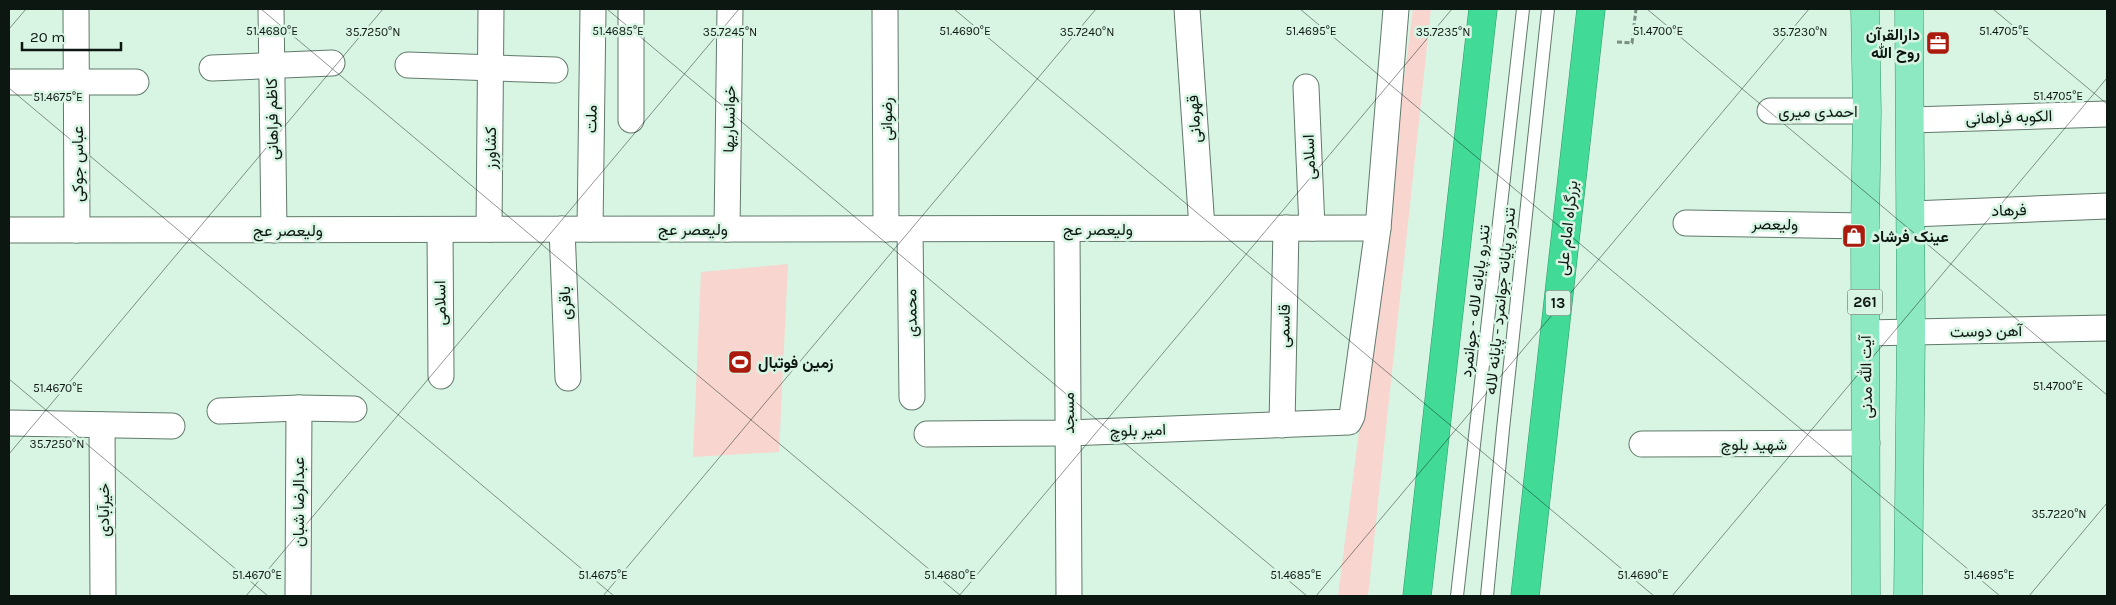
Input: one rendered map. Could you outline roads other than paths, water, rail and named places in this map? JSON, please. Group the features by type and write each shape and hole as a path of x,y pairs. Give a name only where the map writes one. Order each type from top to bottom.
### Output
{"highway":[{"path":"1417,596 1483,9"},
{"name":"بزرگراه امام علی","path":"1525,596 1591,9"}],"main road":[{"name":"آیت الله مدنی","path":"1865,9 1867,111 1865,226 1866,596"},
{"path":"1908,596 1912,214 1910,9"}],"street":[{"name":"عباس جوکی","path":"76,9 77,230"},
{"name":"کاظم فراهانی","path":"271,9 274,230"},
{"name":"کشاورز","path":"489,229 490,9"},
{"name":"ملت","path":"590,229 593,9"},
{"path":"631,9 631,120"},
{"name":"خوانساریها","path":"727,229 730,9"},
{"name":"رضوانی","path":"885,9 898,229"},
{"name":"قهرمانی","path":"1187,9 1202,228"},
{"path":"1378,228 1396,9"},
{"path":"212,68 332,63"},
{"path":"408,65 555,70"},
{"path":"9,82 136,82"},
{"name":"اسلامی","path":"1306,87 1312,228"},
{"name":"احمدی میری","path":"1770,111 1867,111"},
{"name":"الکوبه فراهانی","path":"1910,120 2107,114"},
{"name":"فرهاد","path":"1912,214 2107,206"},
{"name":"ولیعصر","path":"1686,223 1865,226"},
{"name":"قاسمی","path":"1282,425 1286,228"},
{"name":"ولیعصر عج","path":"9,230 1378,228"},
{"name":"امیر بلوچ","path":"927,434 1068,432 1348,422 1352,416 1378,228"},
{"name":"باقری","path":"562,229 568,378"},
{"name":"محمدی","path":"898,229 912,397"},
{"name":"مسجد","path":"1067,229 1069,596"},
{"name":"اسلامی","path":"440,230 441,376"},
{"name":"آهن دوست","path":"1866,333 2107,328"},
{"path":"220,411 299,408 354,409"},
{"name":"عبدالرضا شبان","path":"298,596 299,408"},
{"path":"9,423 172,426"},
{"name":"خیرآبادی","path":"102,424 103,596"},
{"name":"شهید بلوچ","path":"1642,444 1867,443"}],"lane":[{"name":"تندرو پایانه لاله - جوانمرد","path":"1457,596 1523,9"},
{"name":"تندرو پایانه جوانمرد - پایانه لاله","path":"1487,596 1548,9"}],"place":[{"name":"دارالقرآن روح الله","path":"1938,43"},
{"name":"عینک فرشاد","path":"1854,236"},
{"name":"زمین فوتبال","path":"740,362"}]}
